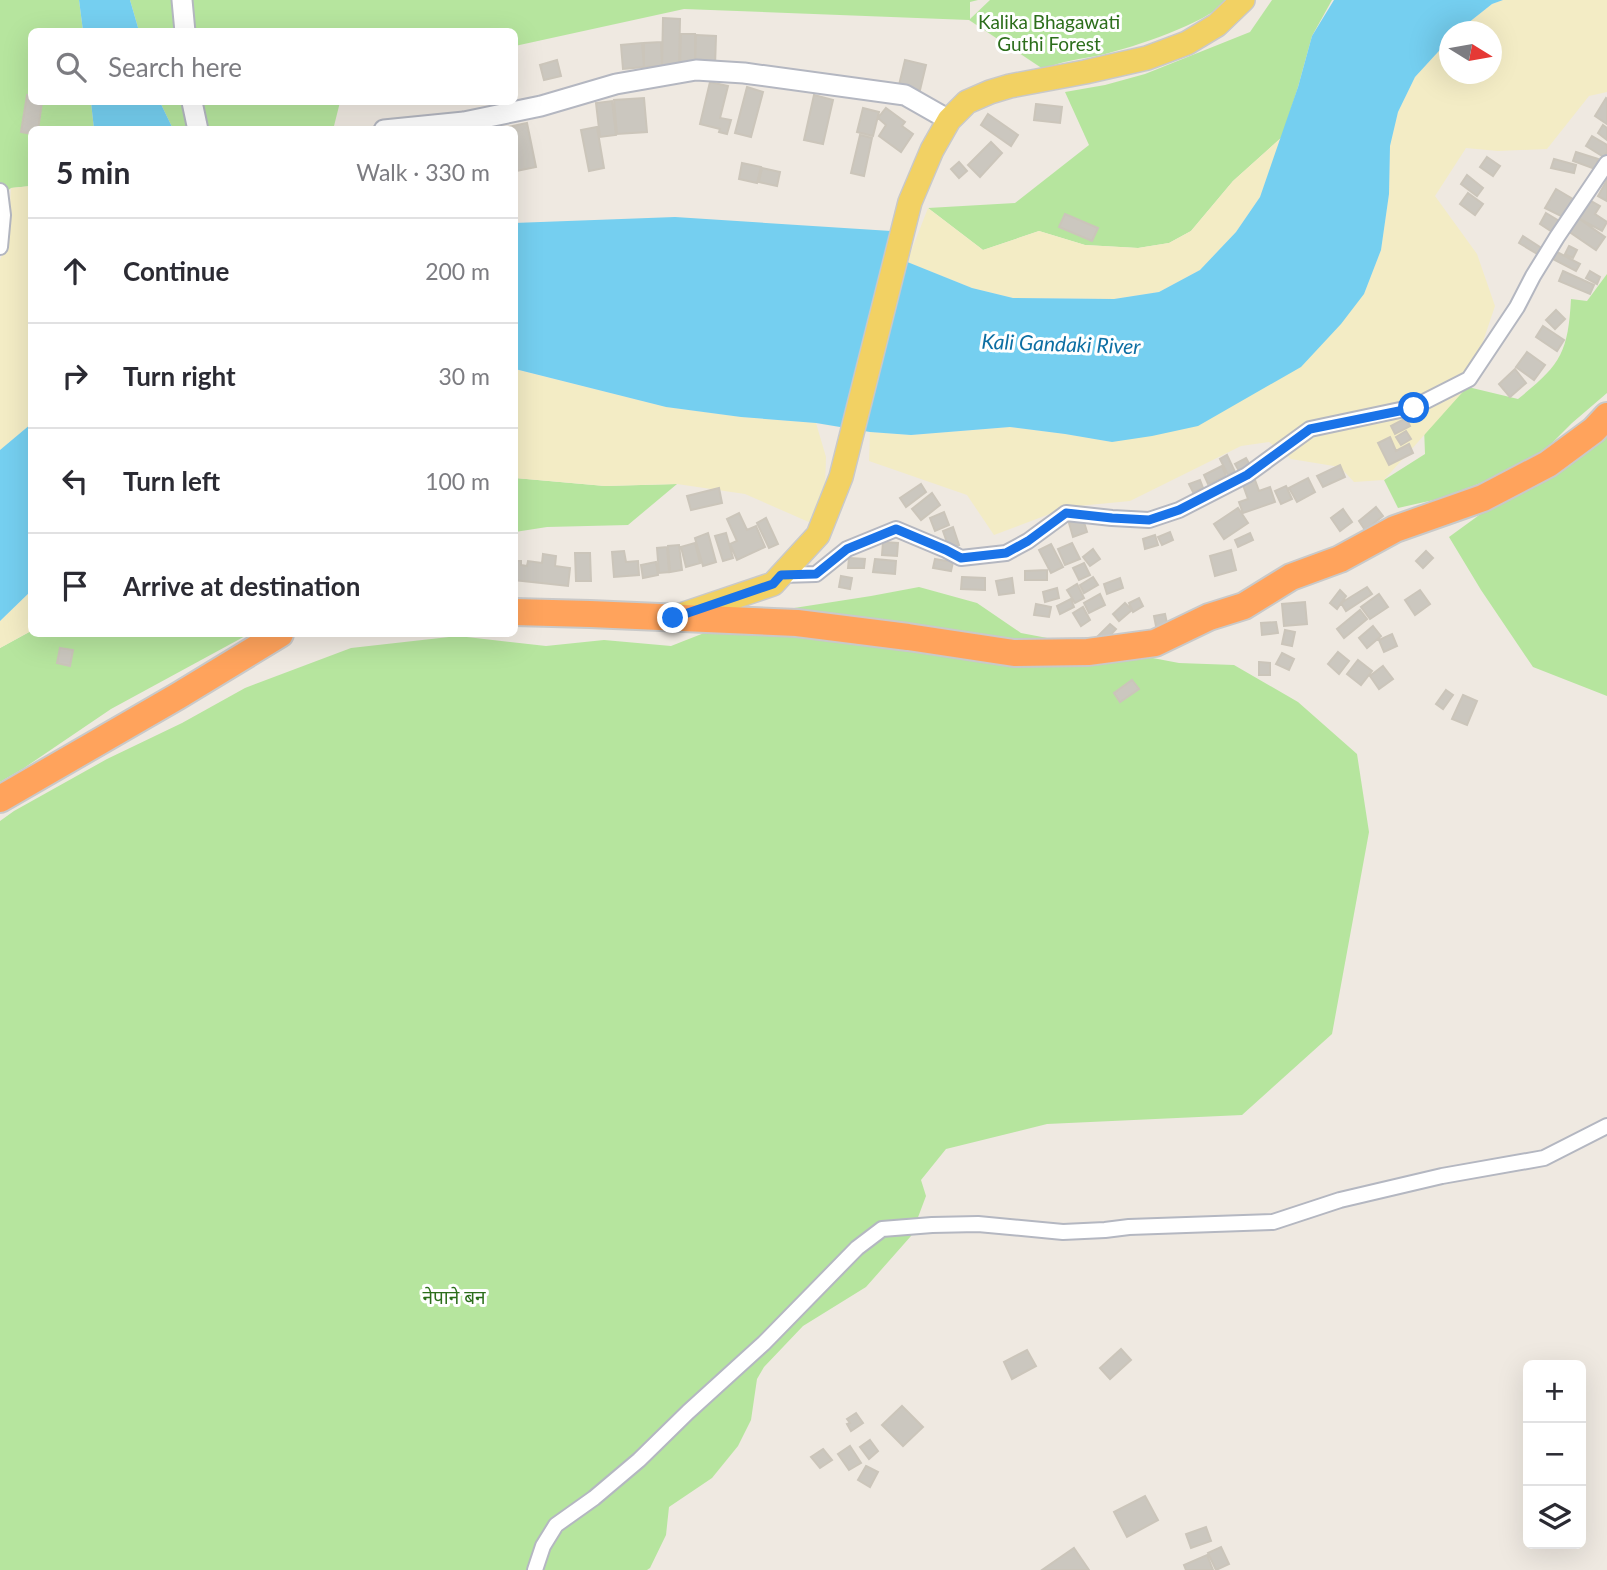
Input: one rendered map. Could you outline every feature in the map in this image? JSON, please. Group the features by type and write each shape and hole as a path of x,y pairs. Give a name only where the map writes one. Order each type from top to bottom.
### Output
{"highway":[{"path":"518,612 797,623 1014,653 1088,652 1156,643 1209,617 1244,606 1291,578 1340,559 1395,529 1483,498 1548,464 1594,430 1607,416"},
{"path":"0,799 275,637"}],"main road":[{"path":"182,0 185,28"},
{"path":"673,618 773,584 818,535 841,477 911,202 932,150 950,120 967,102 990,92 1147,58 1187,43 1217,25 1243,0"},
{"path":"424,126 464,122 541,106 616,84 696,70 744,73 905,94 950,120"},
{"path":"193,105 197,126"}],"street":[{"path":"781,575 816,574 847,549 896,529 961,558 1006,553 1028,541 1066,513 1149,520 1179,510 1247,475 1310,429 1414,408 1469,379 1517,307 1557,237 1607,163"},
{"path":"0,191 3,215 0,247"},
{"path":"535,1570 543,1546 556,1525 594,1498 639,1460 764,1343 857,1248 882,1229 978,1224 1063,1231 1273,1222 1340,1200 1442,1176 1544,1158 1607,1126"}],"green space":[{"path":"0,0 79,0 83,28 28,28 28,105 91,105 94,126 28,126 28,186 11,188 0,197"},
{"name":"Kalika Bhagawati Guthi Forest","path":"130,0 978,0 970,2 970,19 990,0 1229,0 1203,18 1168,34 1116,51 1043,69 969,20 684,9 518,45 518,28 138,28"},
{"path":"1272,0 1332,0 1312,36 1282,137 1233,181 1191,231 1169,243 1138,248 1085,245 1039,231 983,250 928,208 1015,203 1089,145 1065,92 1145,74 1250,32"},
{"path":"161,105 339,105 334,126 172,126"},
{"path":"1607,274 1607,393 1538,457 1497,477 1438,499 1398,508 1384,480 1425,454 1424,427 1468,387 1518,399 1544,377 1559,357 1567,333 1571,299 1587,301"},
{"path":"1607,431 1607,696 1533,667 1449,537 1482,513 1522,491"},
{"path":"518,478 605,486 677,484 628,525 547,527 518,532"},
{"name":"नेपाने बन","path":"919,587 977,603 1021,633 1179,663 1234,665 1298,702 1357,754 1369,832 1332,1034 1242,1115 1047,1124 946,1149 921,1180 926,1196 911,1236 866,1287 803,1326 764,1367 757,1379 751,1420 738,1446 712,1478 669,1507 666,1535 647,1570 0,1570 0,821 107,759 182,723 245,688 351,648 449,637 546,646 604,640 671,646 750,615"},
{"path":"28,633 28,637 243,637 111,709 0,782 0,648"}],"sand":[{"path":"1503,0 1607,0 1607,92 1589,96 1547,149 1498,151 1466,148 1435,196 1477,254 1495,306 1468,386 1384,480 1354,482 1340,467 1291,459 1269,442 1241,446 1130,501 1068,507 994,535 967,495 869,461 870,432 911,435 1010,427 1112,442 1364,294 1381,250 1389,194 1390,146 1398,112 1415,77 1439,51 1439,84 1502,84 1502,21 1471,21 1492,4"},
{"path":"1282,137 1260,197 1236,232 1200,270 1159,292 1114,299 1013,298 972,288 907,262 928,208 983,250 1039,231 1085,245 1138,248 1169,243 1191,231 1233,181"},
{"path":"28,186 28,427 0,450 0,260 8,241 11,188"},
{"path":"518,370 666,407 816,423 826,457 825,489 811,523 745,494 677,484 605,486 518,478"},
{"path":"28,594 28,633 0,648 0,621"}],"water":[{"path":"79,0 130,0 138,28 83,28"},
{"name":"Kali Gandaki River","path":"1334,0 1503,0 1492,4 1471,21 1439,21 1439,51 1415,77 1398,112 1390,146 1389,194 1381,250 1364,294 1341,324 1301,367 1198,426 1112,442 1010,427 911,435 870,432 816,423 666,407 518,370 518,223 675,217 891,231 885,253 972,288 1013,298 1114,299 1159,292 1200,270 1236,232 1260,197 1298,87 1312,36"},
{"path":"91,105 161,105 172,126 94,126"},
{"path":"28,427 28,594 0,621 0,450"}],"building":[{"path":"663,18 680,19 679,66 662,66"},
{"path":"681,34 695,34 695,65 680,65"},
{"path":"696,35 716,36 715,67 695,66"},
{"path":"661,42 662,66 644,67 644,43"},
{"path":"642,43 644,67 623,69 621,45"},
{"path":"557,60 561,76 544,80 540,65"},
{"path":"905,60 926,65 920,90 899,85"},
{"path":"710,82 728,86 720,118 731,120 727,134 719,132 720,129 700,124"},
{"path":"747,87 763,92 751,137 735,133"},
{"path":"27,95 28,105 42,105 39,126 28,126 28,133 21,132"},
{"path":"814,95 833,100 823,144 804,140"},
{"path":"644,98 647,132 617,134 614,100"},
{"path":"1607,99 1607,124 1595,116"},
{"path":"612,101 616,135 600,137 596,103"},
{"path":"1036,104 1062,107 1060,123 1034,120"},
{"path":"863,108 879,112 873,136 857,132"},
{"path":"886,108 905,122 902,126 913,134 901,152 879,136 886,125 878,118"},
{"path":"988,114 1018,135 1011,146 981,125"},
{"path":"527,123 536,167 518,171 518,126 512,126"},
{"path":"1603,125 1607,128 1607,140 1598,133"},
{"path":"597,127 604,168 589,171 581,130"},
{"path":"860,135 872,138 864,176 851,173"},
{"path":"1592,136 1607,145 1604,157 1586,146"},
{"path":"991,142 1002,153 980,177 968,165"},
{"path":"1576,152 1598,159 1595,169 1573,161"},
{"path":"1487,157 1500,166 1493,176 1480,167"},
{"path":"1554,159 1576,165 1574,173 1551,168"},
{"path":"959,162 967,171 959,178 951,169"},
{"path":"742,163 761,167 757,183 739,179"},
{"path":"762,168 780,172 777,186 759,182"},
{"path":"1467,175 1483,188 1477,196 1461,184"},
{"path":"1607,180 1607,201 1598,196"},
{"path":"1556,189 1573,199 1563,217 1545,208"},
{"path":"1468,193 1483,204 1475,215 1460,204"},
{"path":"1589,200 1600,206 1595,214 1607,222 1602,231 1578,218"},
{"path":"1546,213 1561,222 1554,233 1540,224"},
{"path":"1065,214 1098,228 1092,241 1059,227"},
{"path":"1578,218 1605,237 1596,250 1568,231"},
{"path":"1523,236 1543,249 1539,255 1519,243"},
{"path":"1569,246 1577,250 1573,258 1565,254"},
{"path":"1557,252 1580,264 1576,271 1553,259"},
{"path":"1563,271 1594,285 1590,294 1559,281"},
{"path":"1590,271 1600,277 1597,284 1586,278"},
{"path":"1556,310 1565,319 1555,329 1546,320"},
{"path":"1543,326 1564,340 1557,351 1536,337"},
{"path":"1527,352 1545,365 1534,380 1516,367"},
{"path":"1515,369 1526,383 1510,397 1499,384"},
{"path":"1406,418 1410,426 1395,434 1391,426"},
{"path":"1406,431 1411,439 1401,445 1396,437"},
{"path":"1390,437 1396,451 1409,444 1413,453 1389,465 1378,443"},
{"path":"1227,455 1235,472 1228,475 1220,459"},
{"path":"1246,458 1250,465 1239,471 1235,464"},
{"path":"1340,465 1345,477 1323,487 1317,476"},
{"path":"1222,466 1226,476 1208,484 1204,475"},
{"path":"1308,478 1315,492 1297,502 1289,488"},
{"path":"1200,480 1203,488 1193,492 1189,484"},
{"path":"1255,480 1259,491 1270,487 1275,502 1243,513 1239,502 1248,499 1243,485"},
{"path":"921,484 926,492 906,507 900,498"},
{"path":"1286,486 1292,499 1281,504 1275,491"},
{"path":"719,488 722,503 691,510 687,496"},
{"path":"932,493 940,505 921,520 912,509"},
{"path":"1376,507 1383,516 1365,530 1359,521"},
{"path":"1238,508 1248,523 1224,539 1214,524"},
{"path":"1343,509 1352,522 1340,531 1331,518"},
{"path":"944,512 949,525 935,531 930,518"},
{"path":"739,513 747,530 756,526 765,547 737,560 730,544 737,541 727,519"},
{"path":"766,518 778,544 769,548 757,523"},
{"path":"1083,519 1087,532 1073,537 1069,523"},
{"path":"953,527 959,545 949,548 943,531"},
{"path":"1170,532 1173,540 1162,545 1158,537"},
{"path":"708,533 716,562 703,566 695,538"},
{"path":"726,533 733,558 723,561 715,536"},
{"path":"1250,533 1253,540 1238,547 1235,540"},
{"path":"1155,535 1158,545 1145,549 1143,539"},
{"path":"883,542 898,543 897,556 882,555"},
{"path":"695,543 700,563 686,567 681,547"},
{"path":"1072,543 1080,559 1065,565 1058,549"},
{"path":"1051,544 1063,567 1051,573 1039,550"},
{"path":"679,545 682,570 670,572 668,546"},
{"path":"667,547 669,572 659,573 657,548"},
{"path":"1093,549 1100,559 1090,566 1083,557"},
{"path":"1231,550 1236,570 1215,576 1210,556"},
{"path":"624,551 626,562 638,561 639,575 614,577 612,552"},
{"path":"1426,551 1433,558 1423,568 1416,561"},
{"path":"575,553 590,553 591,581 576,581"},
{"path":"543,554 556,556 555,566 570,568 568,586 518,580 518,561 527,566 528,561 542,563"},
{"path":"849,558 865,559 864,568 848,568"},
{"path":"875,559 896,561 895,574 873,572"},
{"path":"935,559 953,562 951,571 933,568"},
{"path":"656,562 658,575 643,578 641,565"},
{"path":"1084,563 1090,575 1079,580 1073,568"},
{"path":"1047,570 1047,580 1025,580 1025,571"},
{"path":"841,576 852,578 850,589 839,587"},
{"path":"962,577 985,578 985,590 961,589"},
{"path":"1093,577 1098,585 1084,593 1080,585"},
{"path":"1012,578 1014,593 999,595 996,581"},
{"path":"1120,578 1123,588 1107,594 1104,584"},
{"path":"1077,584 1084,598 1075,603 1067,590"},
{"path":"1367,587 1372,594 1346,611 1341,603"},
{"path":"1057,588 1059,598 1045,602 1043,592"},
{"path":"1340,590 1346,596 1337,609 1330,603"},
{"path":"1420,590 1430,604 1415,615 1405,600"},
{"path":"1100,594 1105,605 1089,613 1084,603"},
{"path":"1379,594 1388,607 1370,619 1361,607"},
{"path":"1139,598 1143,606 1133,612 1129,603"},
{"path":"1071,599 1074,607 1060,614 1057,606"},
{"path":"1305,602 1307,624 1284,626 1282,604"},
{"path":"1125,603 1132,610 1119,621 1113,614"},
{"path":"1036,604 1051,607 1049,617 1034,615"},
{"path":"1083,607 1090,620 1081,626 1073,613"},
{"path":"1360,610 1367,619 1344,638 1337,629"},
{"path":"1165,614 1168,628 1157,631 1154,616"},
{"path":"1276,622 1278,633 1262,635 1261,623"},
{"path":"1110,624 1116,629 1103,643 1097,637"},
{"path":"1373,626 1381,636 1367,648 1359,638"},
{"path":"1285,630 1295,632 1292,646 1282,644"},
{"path":"1392,634 1397,646 1384,652 1379,640"},
{"path":"60,648 73,650 70,666 57,663"},
{"path":"1338,652 1349,661 1339,674 1328,664"},
{"path":"1282,653 1294,659 1289,670 1276,664"},
{"path":"1358,660 1372,671 1361,685 1347,674"},
{"path":"1259,662 1270,663 1270,675 1259,675"},
{"path":"1383,666 1393,679 1379,689 1370,676"},
{"path":"1132,680 1139,689 1120,702 1114,693"},
{"path":"1446,690 1453,695 1443,709 1436,704"},
{"path":"1463,695 1477,701 1467,725 1452,719"},
{"path":"1121,1349 1131,1360 1110,1379 1100,1368"},
{"path":"1027,1350 1036,1366 1012,1379 1004,1362"},
{"path":"902,1406 923,1427 903,1446 882,1425"},
{"path":"856,1413 863,1423 851,1431 847,1419"},
{"path":"870,1440 878,1451 869,1459 860,1447"},
{"path":"850,1446 861,1463 849,1470 838,1454"},
{"path":"823,1449 832,1460 820,1468 811,1457"},
{"path":"866,1466 878,1472 870,1487 858,1480"},
{"path":"1145,1496 1158,1520 1127,1537 1114,1512"},
{"path":"1206,1527 1211,1541 1191,1548 1186,1534"},
{"path":"1221,1547 1229,1564 1216,1570 1208,1553"},
{"path":"1074,1548 1089,1570 1042,1570"},
{"path":"1207,1555 1213,1570 1186,1570 1184,1565"}],"route":[{"path":"673,618 773,584 781,575 816,574 847,549 896,529 961,558 1006,553 1028,541 1066,513 1149,520 1179,510 1247,475 1310,429 1414,408"}]}
